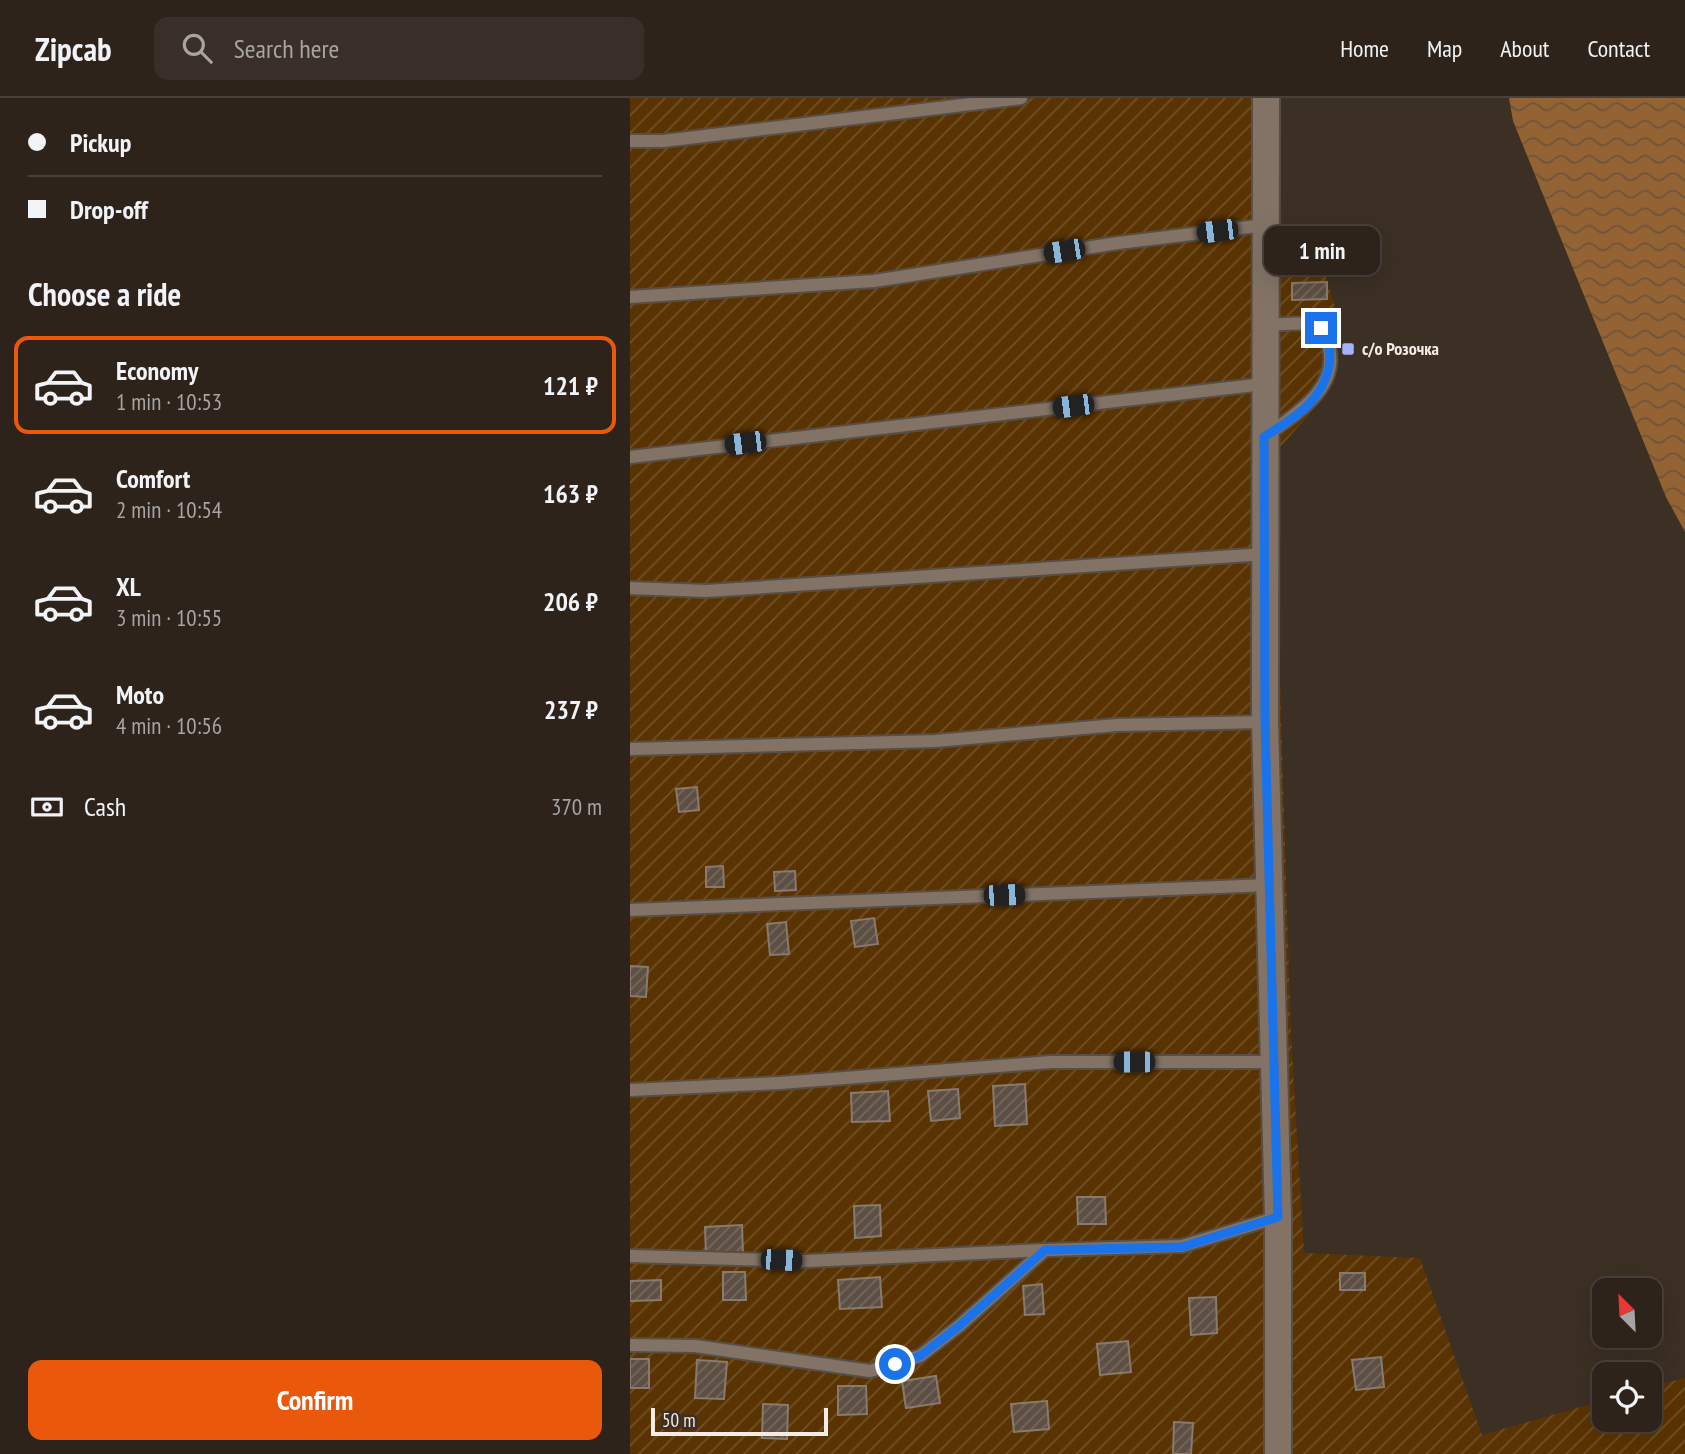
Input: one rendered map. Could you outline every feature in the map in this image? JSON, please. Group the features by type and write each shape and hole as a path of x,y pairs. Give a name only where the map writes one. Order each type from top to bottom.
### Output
{"street":[{"path":"1266,98 1265,722 1278,1217 1278,1454"}],"lane":[{"path":"630,141 663,141 1021,98"},
{"path":"630,297 874,281 1118,243 1267,225"},
{"path":"1264,437 1308,405 1326,377 1330,353 1326,335 1321,328 1312,324 1265,325"},
{"path":"630,457 1264,384"},
{"path":"630,588 706,591 1265,554"},
{"path":"630,749 935,741 1117,725 1265,722"},
{"path":"630,910 1269,885"},
{"path":"630,1090 780,1083 1051,1062 1273,1062"},
{"path":"630,1256 806,1261 1182,1247 1278,1217"},
{"path":"630,1345 695,1346 870,1371 920,1356 959,1326 1045,1250"}],"shaded area":[{"path":"630,98 1277,98 1276,271 1301,268 1324,272 1340,322 1334,379 1315,408 1273,455 1291,1036 1304,1253 1420,1258 1482,1435 1592,1404 1592,1432 1662,1432 1662,1384 1685,1378 1685,1454 630,1454"}],"water":[{"path":"1509,98 1685,98 1685,532 1666,497 1513,121"}],"building":[{"path":"1327,282 1327,299 1292,300 1292,283"},
{"path":"697,787 699,810 679,812 676,789"},
{"path":"723,866 724,887 706,887 706,867"},
{"path":"795,871 796,890 775,891 774,872"},
{"path":"874,918 878,944 855,947 851,921"},
{"path":"786,922 789,954 770,955 767,924"},
{"path":"630,966 648,967 646,997 630,996"},
{"path":"1025,1084 1027,1124 995,1126 993,1086"},
{"path":"958,1089 960,1118 931,1121 928,1091"},
{"path":"888,1091 890,1121 852,1122 851,1093"},
{"path":"1077,1197 1105,1197 1106,1224 1078,1224"},
{"path":"880,1205 881,1236 855,1238 854,1206"},
{"path":"742,1225 743,1254 706,1255 705,1227"},
{"path":"723,1272 745,1272 746,1300 723,1300"},
{"path":"1340,1273 1365,1273 1365,1290 1340,1290"},
{"path":"880,1277 882,1307 840,1309 838,1280"},
{"path":"661,1280 661,1300 630,1301 630,1281"},
{"path":"1042,1284 1044,1314 1025,1315 1023,1286"},
{"path":"1216,1297 1217,1333 1191,1335 1189,1298"},
{"path":"1128,1341 1131,1372 1100,1375 1097,1344"},
{"path":"1381,1357 1384,1387 1356,1390 1352,1360"},
{"path":"630,1359 649,1359 649,1388 630,1388"},
{"path":"697,1360 727,1362 724,1399 695,1398"},
{"path":"936,1376 940,1403 906,1408 902,1381"},
{"path":"838,1386 866,1386 867,1414 838,1415"},
{"path":"1047,1401 1049,1429 1014,1432 1011,1404"},
{"path":"763,1404 788,1405 787,1439 762,1438"},
{"path":"1174,1422 1193,1423 1191,1454 1173,1454"}],"place":[{"name":"с/о Розочка","path":"1348,349"}],"route":[{"path":"895,1364 920,1356 959,1326 1045,1250 1182,1247 1278,1217 1265,722 1264,437 1308,405 1320,390 1330,365 1326,335 1321,328"}]}
